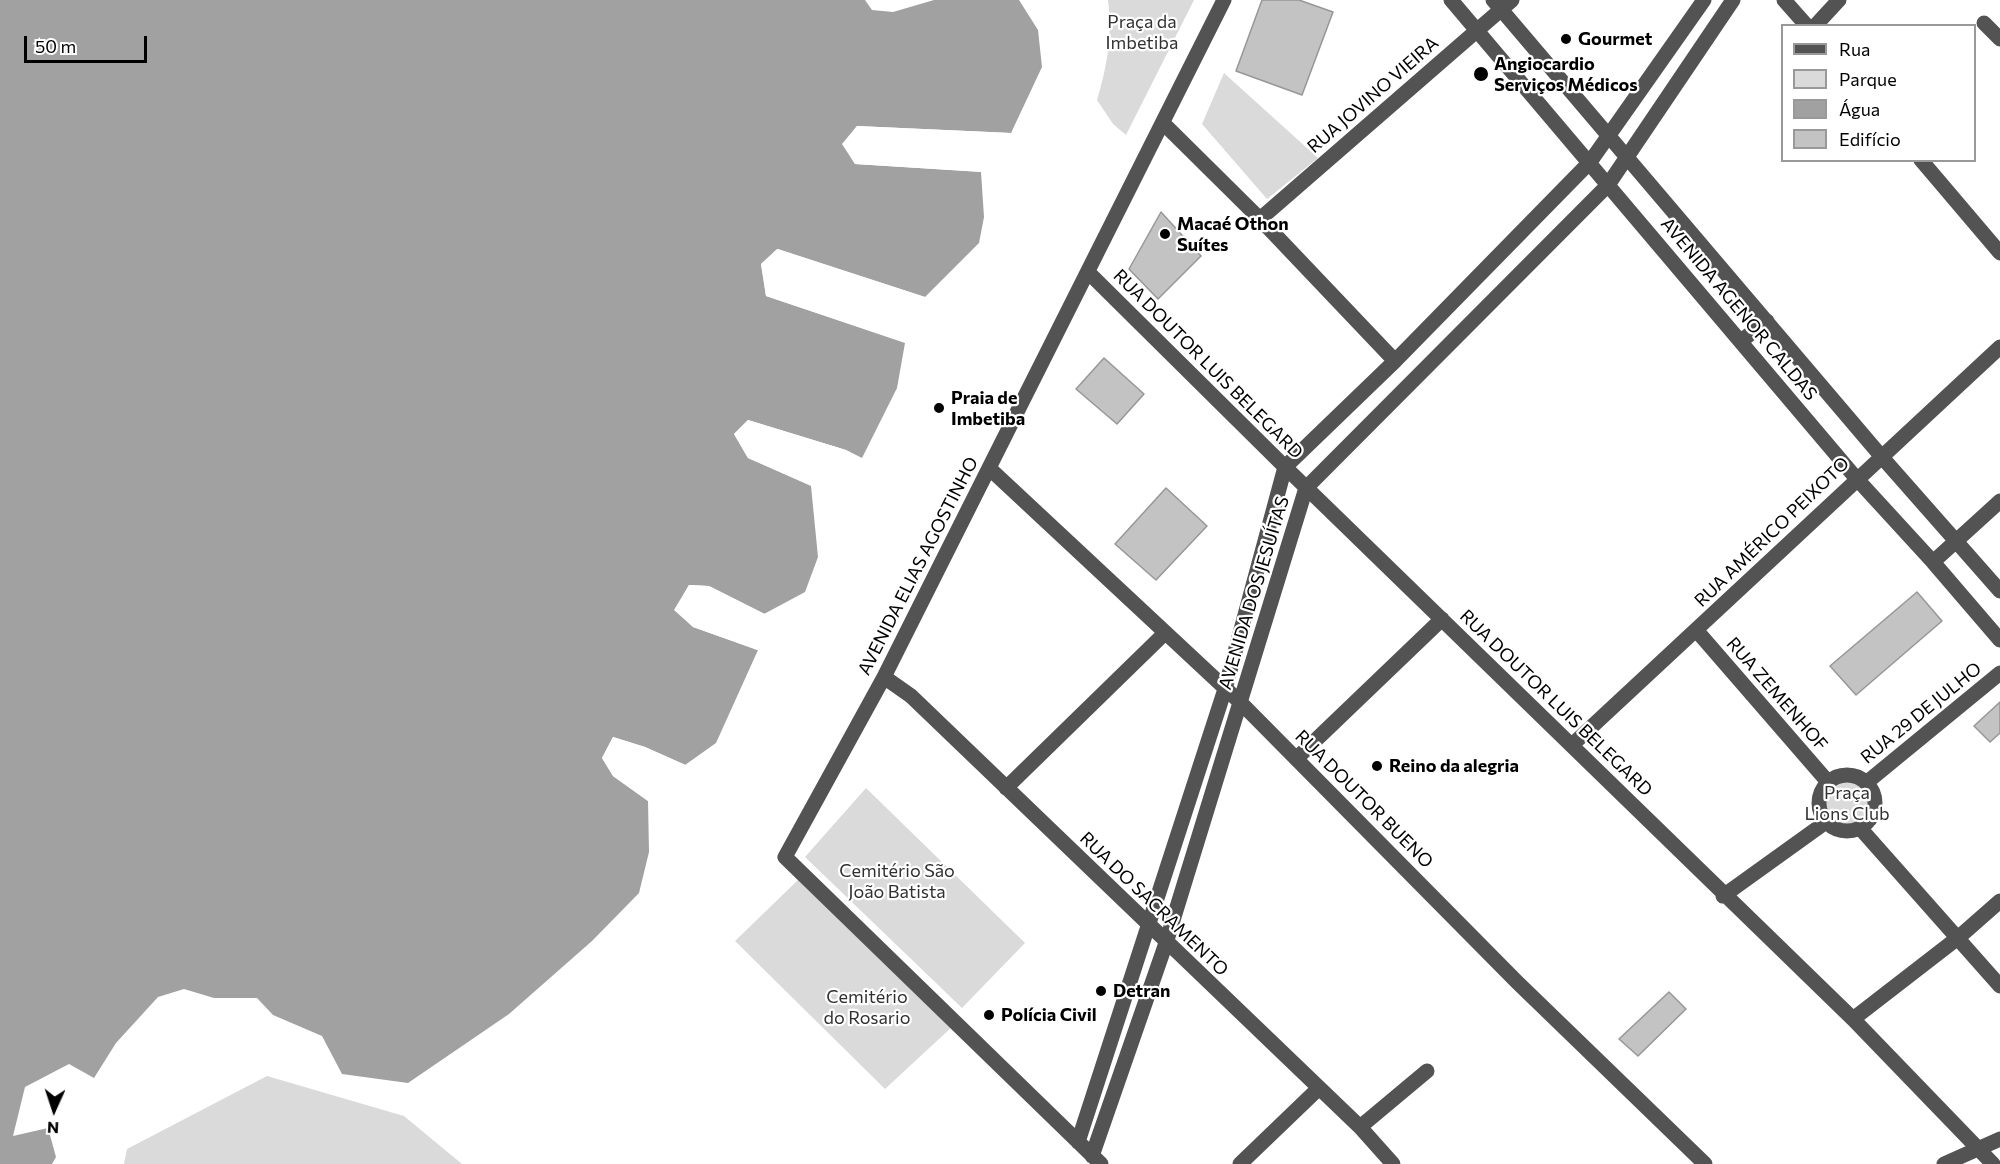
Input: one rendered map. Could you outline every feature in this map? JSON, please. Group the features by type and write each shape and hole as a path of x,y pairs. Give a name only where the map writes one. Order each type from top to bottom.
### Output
{"street":[{"name":"AVENIDA ELIAS AGOSTINHO","path":"1078,1142 785,857 884,677 1089,273 1224,0"},
{"name":"AVENIDA AGENOR CALDAS","path":"1451,0 1857,478 1934,562 2000,640"},
{"path":"1285,467 1395,362 1590,162 1704,0"},
{"name":"AVENIDA DOS JESUÍTAS","path":"1096,1160 1241,703 1306,488 1608,185 1732,0"},
{"path":"1784,0 1805,24"},
{"path":"1817,24 1839,0"},
{"name":"AVENIDA AGENOR CALDAS","path":"1502,3 1608,134 1881,456 2000,591"},
{"name":"RUA JOVINO VIEIRA","path":"1260,219 1477,30 1502,3"},
{"path":"1984,23 2000,39"},
{"path":"1163,123 1260,219 1395,362"},
{"path":"1923,162 2000,254"},
{"name":"RUA DOUTOR LUIS BELEGARD","path":"1089,273 1306,488 1572,745 1723,896 1853,1019 1993,1164"},
{"path":"1741,341 1767,321"},
{"name":"RUA AMÉRICO PEIXOTO","path":"1572,745 2000,347"},
{"name":"AVENIDA DOS JESUÍTAS","path":"1078,1142 1225,689 1285,467"},
{"name":"RUA DOUTOR BUENO","path":"989,468 1241,703 1517,982 1705,1164"},
{"path":"1934,562 2000,501"},
{"path":"1297,758 1442,618"},
{"name":"RUA ZEMENHOF","path":"1697,631 1828,783"},
{"path":"1006,788 1165,633"},
{"name":"RUA 29 DE JULHO","path":"1866,783 2000,673"},
{"name":"RUA DO SACRAMENTO","path":"884,677 911,696 1359,1127 1393,1164"},
{"path":"1847,775 1866,783 1874,798 1875,807 1872,815 1860,828 1848,831 1836,829 1826,822 1820,813 1818,802 1828,783 1847,775"},
{"path":"1723,896 1826,822"},
{"path":"1860,828 1959,937 2000,986"},
{"path":"1853,1019 1959,937 2000,901"},
{"path":"1359,1127 1427,1071"},
{"path":"1239,1164 1317,1089"},
{"path":"1944,1164 2000,1139"},
{"path":"1078,1142 1096,1160"}],"green space":[{"name":"Praça da Imbetiba","path":"1108,0 1194,0 1126,135 1113,124 1097,100 1108,50 1110,25"},
{"path":"1224,73 1318,158 1267,199 1202,124"},
{"name":"Praça Lions Club","path":"1846,779 1863,786 1870,803 1863,820 1846,827 1829,820 1822,803 1829,786"},
{"name":"Cemitério São João Batista","path":"866,788 1025,943 962,1008 805,857"},
{"name":"Cemitério do Rosario","path":"798,880 953,1026 885,1089 735,941"},
{"path":"267,1076 404,1116 462,1164 124,1164 127,1149"}],"water":[{"path":"0,0 865,0 872,10 893,12 934,0 1019,0 1038,30 1042,67 1011,133 857,126 843,144 855,164 981,172 984,217 979,243 925,297 778,249 761,264 766,296 905,343 897,388 862,458 846,450 748,420 734,434 748,458 811,486 818,557 805,592 764,614 709,586 689,585 675,610 693,627 758,650 716,743 685,765 645,747 613,737 602,758 613,776 648,801 649,852 639,893 592,941 509,1014 408,1083 342,1074 322,1036 273,1015 257,998 214,998 184,989 158,997 116,1043 94,1078 69,1064 25,1087 13,1136 48,1128 56,1157 52,1164 0,1164"}],"pier":[{"path":"857,126 1011,133 1011,136 859,129 846,144 857,161 981,169 984,172 855,164 842,144"},
{"path":"777,249 925,297 927,299 778,252 764,265 769,294 857,323 907,343 766,296 761,264"},
{"path":"748,420 846,450 864,460 861,461 845,453 749,424 738,434 750,455 813,484 815,487 748,458 734,434"},
{"path":"689,585 709,586 767,615 762,616 708,589 691,588 678,610 694,624 759,647 760,651 693,627 674,610"},
{"path":"613,737 645,747 688,766 684,768 614,741 605,758 615,774 651,802 648,801 613,776 602,758"}],"building":[{"path":"1262,0 1299,0 1333,12 1302,95 1236,71"},
{"name":"Macaé Othon Suítes","path":"1161,212 1201,256 1158,299 1129,269"},
{"path":"1104,358 1144,394 1117,424 1076,389"},
{"path":"1166,488 1207,526 1156,580 1115,544"},
{"path":"1917,592 1942,621 1856,695 1830,666"},
{"path":"2000,702 2000,733 1990,742 1974,726"},
{"path":"1669,992 1686,1009 1638,1056 1619,1039"}],"place":[{"name":"Gourmet","path":"1566,39"},
{"name":"Angiocardio Serviços Médicos","path":"1481,74"},
{"name":"Macaé Othon Suítes","path":"1165,234"},
{"name":"Praia de Imbetiba","path":"939,408"},
{"name":"Reino da alegria","path":"1377,766"},
{"name":"Detran","path":"1101,991"},
{"name":"Polícia Civil","path":"989,1015"}]}
